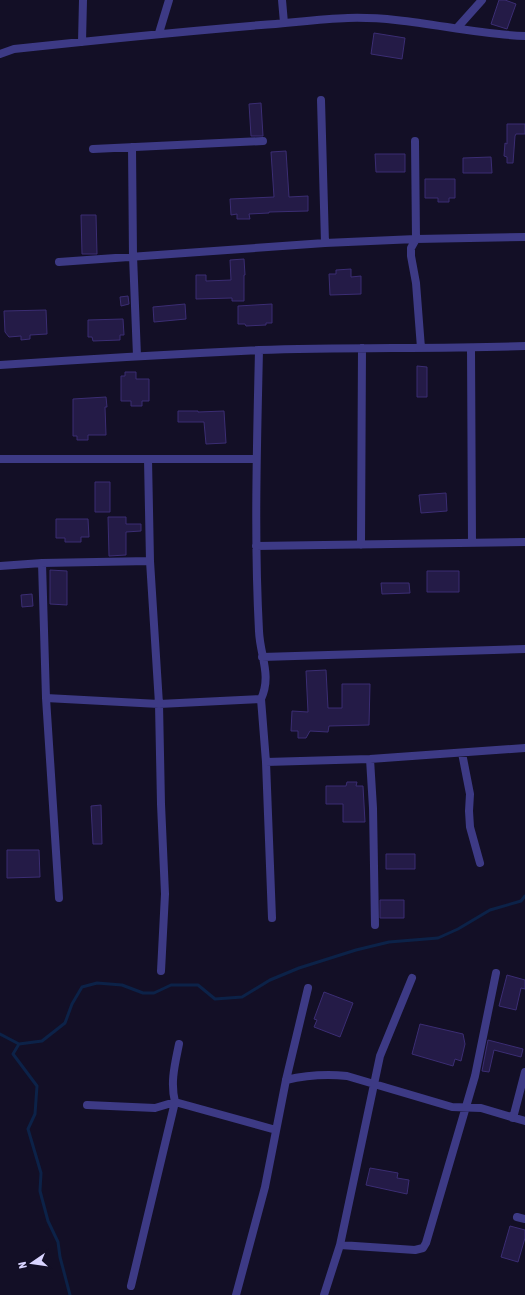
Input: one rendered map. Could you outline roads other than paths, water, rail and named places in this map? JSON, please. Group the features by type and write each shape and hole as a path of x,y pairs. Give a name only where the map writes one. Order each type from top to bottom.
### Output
{"street":[{"path":"82,42 83,0"},
{"path":"159,33 170,0"},
{"path":"282,0 284,23"},
{"path":"457,28 482,0"},
{"path":"0,53 14,49 159,33 348,18 392,20 484,33 525,36"},
{"path":"321,100 325,243"},
{"path":"93,149 263,141"},
{"path":"415,141 416,239 411,248 411,256 416,283 421,348"},
{"path":"132,147 133,256 137,356"},
{"path":"59,262 325,243 416,239 525,237"},
{"path":"0,365 259,350 525,346"},
{"path":"361,545 362,348"},
{"path":"471,348 472,543"},
{"path":"259,350 256,459 256,546 258,628 262,657 266,670 265,690 261,699 266,762 272,918"},
{"path":"0,459 256,459"},
{"path":"148,459 150,561 158,704 160,804 165,894 161,971"},
{"path":"256,546 525,542"},
{"path":"0,566 42,563 150,561"},
{"path":"42,563 46,698 58,898"},
{"path":"262,657 525,649"},
{"path":"46,698 158,704 261,699"},
{"path":"266,762 370,759 525,748"},
{"path":"462,753 470,794 470,827 480,863"},
{"path":"370,759 373,808 375,925"},
{"path":"340,1245 415,1250 423,1248 426,1243 475,1076 496,973"},
{"path":"324,1295 340,1245 380,1056 412,978"},
{"path":"236,1295 265,1187 286,1080 308,988"},
{"path":"131,1286 174,1102 172,1081 179,1044"},
{"path":"513,1118 525,1072"},
{"path":"286,1080 304,1076 329,1074 347,1076 452,1107 481,1108 525,1121"},
{"path":"87,1105 155,1108 174,1102 276,1130"}],"waterway":[{"path":"70,1295 60,1257 58,1242 48,1221 40,1191 41,1173 28,1129 35,1114 37,1086 13,1054 19,1044 42,1041 65,1023 72,1004 82,987 97,983 122,985 143,993 154,993 171,985 198,985 215,999 242,997 270,980 299,968 356,950 389,942 438,938 458,929 490,910 521,901 525,896"},
{"path":"0,1034 19,1044"}]}
